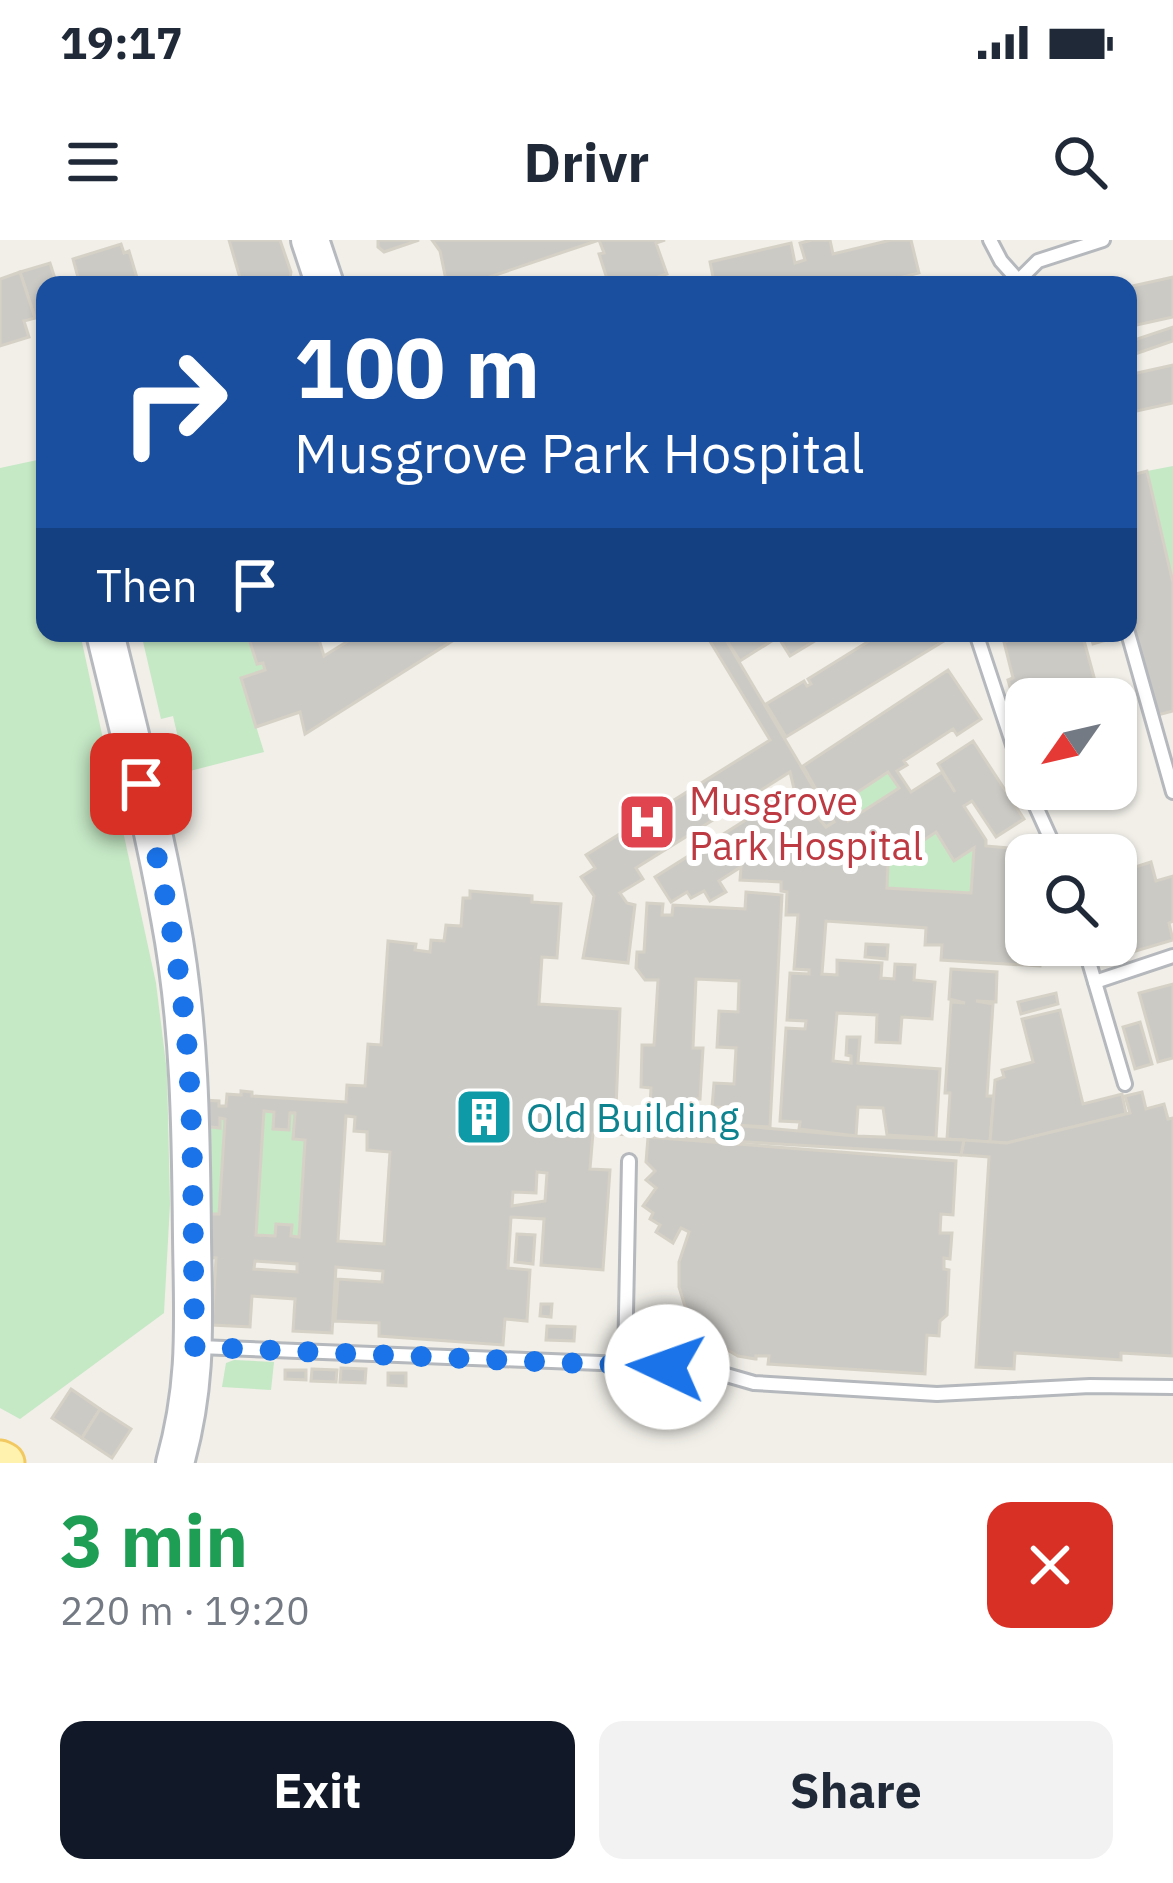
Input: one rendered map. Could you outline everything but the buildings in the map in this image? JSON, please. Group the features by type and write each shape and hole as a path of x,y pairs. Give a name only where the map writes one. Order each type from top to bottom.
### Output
{"street":[{"path":"310,240 322,276"},
{"path":"107,642 171,920 184,1020 192,1125 195,1347 187,1420 176,1463"}],"lane":[{"path":"990,240 1012,276"},
{"path":"1022,276 1038,261 1102,240"},
{"path":"979,642 1005,720"},
{"path":"1131,642 1173,792"},
{"path":"1095,982 1173,956"},
{"path":"1090,966 1125,1084"},
{"path":"625,1364 629,1161"},
{"path":"195,1347 625,1364 709,1370 754,1382 937,1394 1173,1387"}],"green space":[{"path":"36,460 36,642 82,642 156,983 167,1072 170,1204 164,1313 20,1419 0,1408 0,468"},
{"path":"1173,466 1173,583 1147,471"},
{"path":"143,642 250,642 257,664 263,663 265,670 241,678 264,752 186,772 173,716 161,719"},
{"path":"888,772 899,788 848,821 838,805"},
{"path":"936,832 954,860 974,848 971,893 887,888 888,864"},
{"path":"264,1111 274,1112 273,1128 288,1130 290,1113 295,1113 293,1139 305,1140 299,1237 291,1236 291,1225 277,1224 275,1236 256,1235"},
{"path":"220,1118 225,1119 219,1214 205,1214 202,1126 219,1128"},
{"path":"274,1362 271,1390 222,1387 226,1363"}],"place":[{"name":"Musgrove Park Hospital","path":"647,822"},
{"name":"Old Building","path":"484,1117"}],"route":[{"path":"141,784 171,920 187,1040 195,1347 667,1367"}]}
